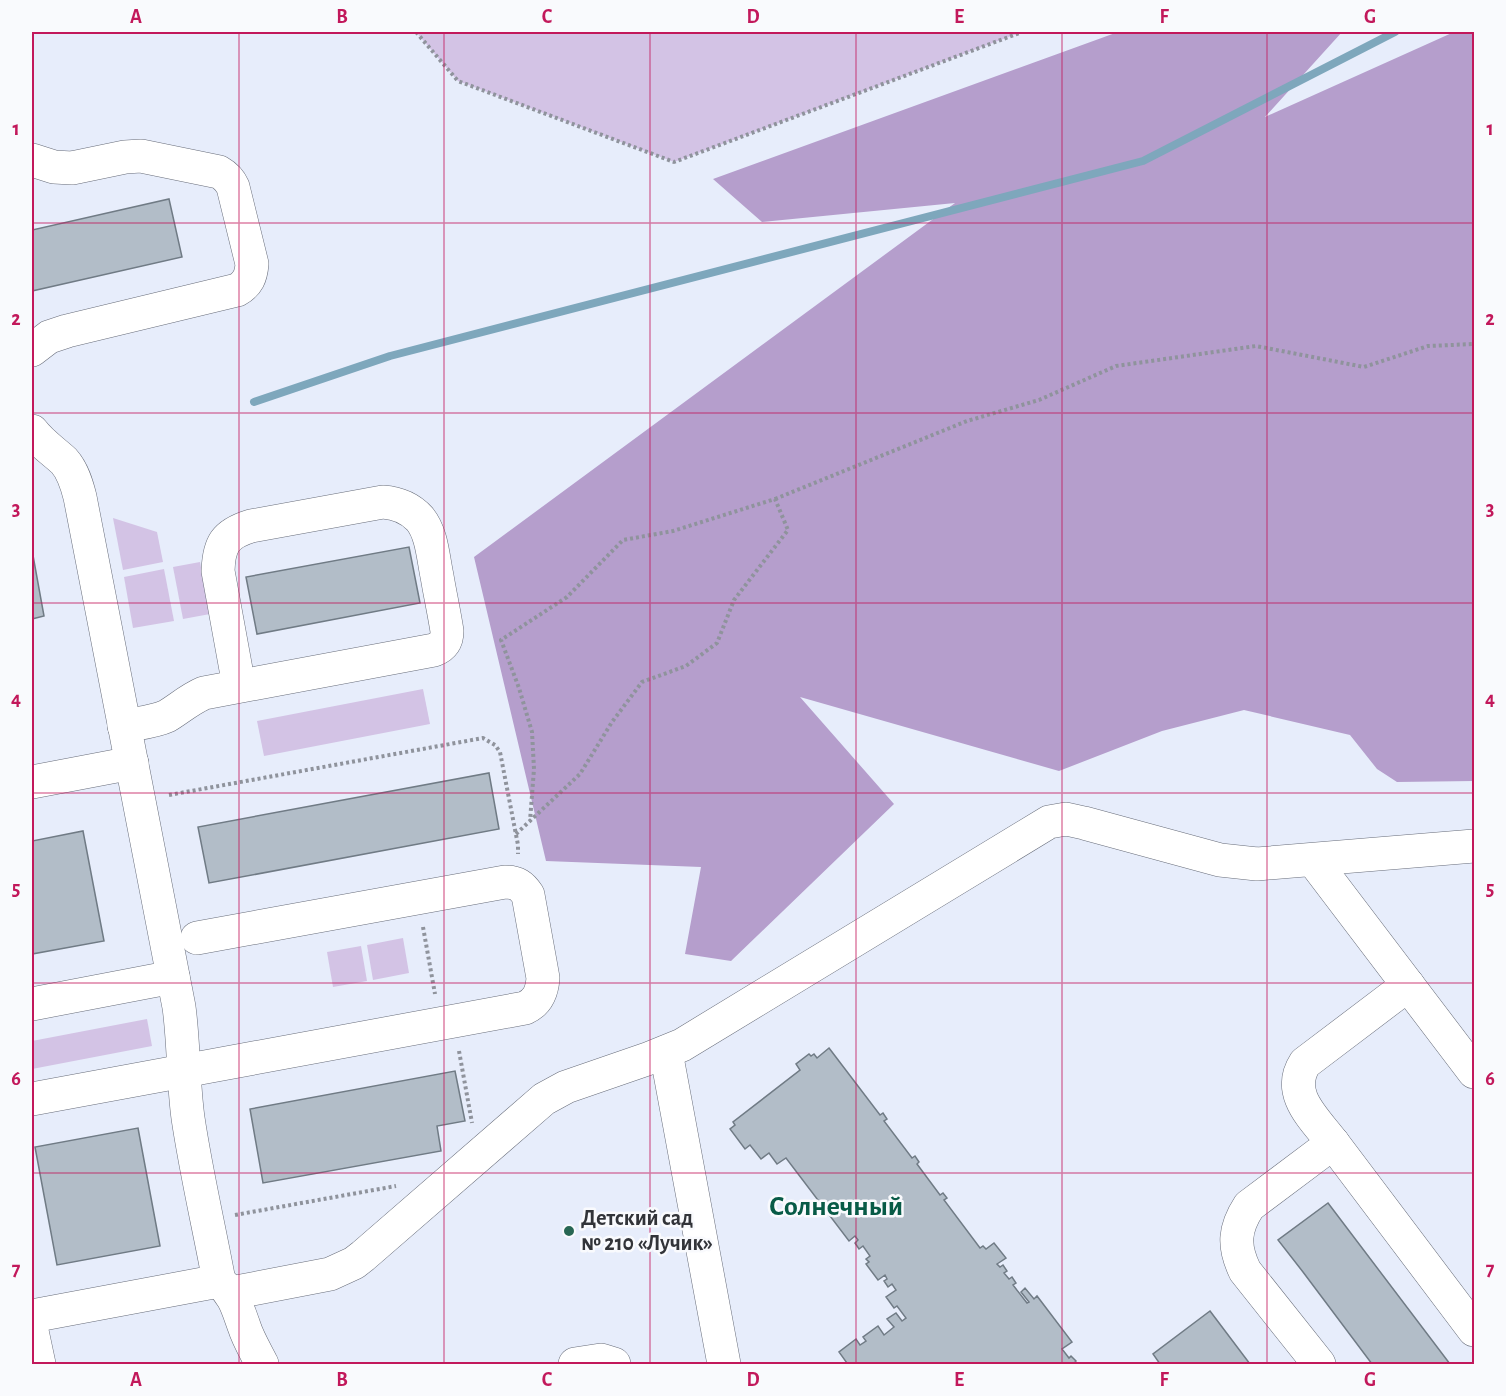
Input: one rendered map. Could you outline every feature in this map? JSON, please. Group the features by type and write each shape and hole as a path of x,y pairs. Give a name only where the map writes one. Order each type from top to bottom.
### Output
{"lane":[{"path":"32,160 54,167 72,168 141,156 219,172 230,180 233,187 252,264 248,280 243,287 237,290 68,331 49,338 32,350"},
{"path":"32,431 66,463 76,481 80,497 173,977 182,1029 191,1134 208,1220 225,1287 239,1309 249,1339 262,1365"},
{"path":"124,726 162,718 187,701 204,693 434,650 443,645 447,639 447,631 431,543 420,520 402,506 383,502 250,526 228,537 218,557 218,570 239,686"},
{"path":"32,782 132,763"},
{"path":"32,1316 330,1274 354,1263 555,1092 666,1052 698,1035 1049,822 1066,819 1237,863 1313,860 1474,846"},
{"path":"1313,860 1474,1071"},
{"path":"32,1100 525,1008 537,999 542,989 543,978 528,895 520,885 512,882 197,938"},
{"path":"32,1004 173,977"},
{"path":"1408,985 1305,1063 1300,1072 1298,1091 1303,1102 1474,1330"},
{"path":"666,1052 724,1365"},
{"path":"1319,1365 1245,1271 1238,1258 1236,1243 1238,1229 1249,1206 1334,1143"},
{"path":"32,1331 39,1365"},
{"path":"575,1365 602,1360 614,1365"}],"path":[{"path":"416,32 458,81 674,162 1022,32"},
{"path":"530,822 534,770 532,732 501,640 567,597 623,540 673,531 775,500 967,421 1039,400 1116,366 1256,346 1364,367 1428,346 1474,344"},
{"path":"516,834 580,774 612,722 642,682 686,666 717,643 734,600 788,530 775,500"},
{"path":"139,801 483,738 495,745 500,752 518,845 518,857 512,882"},
{"path":"417,898 478,1156"},
{"path":"208,1220 401,1185"}],"shaded area":[{"path":"416,32 1022,32 674,162 458,81"},
{"path":"1118,32 1342,32 1265,117 1454,32 1474,32 1474,781 1397,782 1377,769 1350,735 1244,710 1162,731 1059,771 800,697 894,804 731,961 685,954 701,867 546,861 474,557 955,203 762,222 713,179"},
{"path":"113,518 157,532 163,562 123,570"},
{"path":"200,562 210,614 183,619 173,567"},
{"path":"164,569 174,621 133,628 124,577"},
{"path":"423,689 430,724 264,756 257,721"},
{"path":"403,938 409,973 373,980 367,945"},
{"path":"361,946 367,981 333,987 327,952"},
{"path":"147,1019 152,1046 32,1069 32,1041"}],"building":[{"path":"169,199 182,257 32,291 32,230"},
{"path":"409,547 420,603 257,634 246,577"},
{"path":"32,550 44,616 32,619"},
{"path":"489,773 499,829 209,883 198,827"},
{"path":"83,831 104,941 32,954 32,841"},
{"path":"829,1048 880,1115 883,1113 887,1119 884,1121 912,1158 915,1156 919,1162 917,1164 940,1195 943,1193 947,1198 944,1200 980,1248 983,1246 986,1249 994,1243 1006,1258 997,1264 1000,1267 1003,1265 1007,1271 1004,1273 1009,1279 1012,1277 1016,1283 1013,1285 1027,1303 1029,1302 1021,1292 1025,1288 1034,1299 1037,1296 1072,1342 1062,1349 1069,1358 1071,1356 1076,1361 1073,1364 844,1364 847,1363 839,1352 856,1339 860,1345 866,1341 863,1337 878,1326 884,1335 894,1327 887,1319 896,1313 902,1321 906,1318 886,1297 896,1290 892,1284 888,1287 884,1281 887,1279 885,1275 878,1280 866,1264 869,1262 866,1259 870,1256 863,1246 859,1249 855,1243 858,1240 855,1236 849,1241 786,1158 777,1164 769,1153 761,1159 750,1145 745,1149 730,1129 735,1125 733,1122 800,1070 796,1064 809,1054 811,1056 814,1054 817,1058"},
{"path":"455,1071 465,1121 437,1126 441,1151 263,1183 250,1109"},
{"path":"138,1128 160,1246 57,1265 35,1147"},
{"path":"1328,1203 1450,1364 1372,1364 1278,1240"},
{"path":"1210,1311 1250,1364 1160,1364 1153,1354"}],"waterway":[{"path":"254,402 390,356 1143,161 1395,32"}],"place":[{"name":"Детский сад № 210 «Лучик»","path":"569,1231"}],"district":[{"name":"Солнечный","path":"836,1207"}]}
